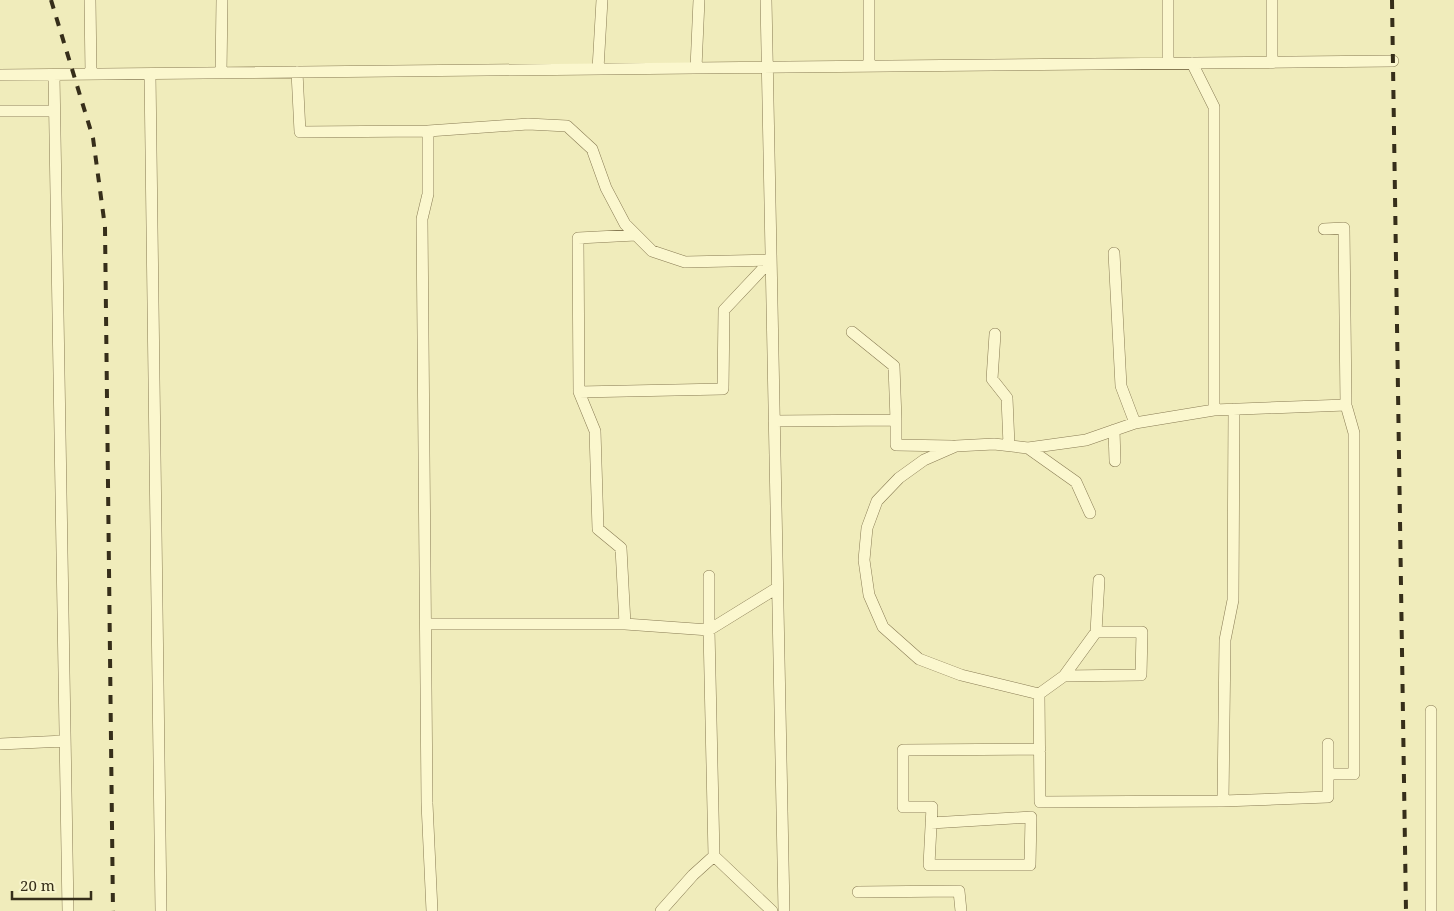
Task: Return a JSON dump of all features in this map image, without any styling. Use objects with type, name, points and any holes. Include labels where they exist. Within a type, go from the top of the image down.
[{"type":"lane","points":[[90,0],[92,74]]},
{"type":"lane","points":[[221,73],[222,0]]},
{"type":"lane","points":[[598,69],[602,0]]},
{"type":"lane","points":[[696,68],[699,0]]},
{"type":"lane","points":[[766,0],[784,911]]},
{"type":"lane","points":[[868,0],[869,66]]},
{"type":"lane","points":[[1168,0],[1168,63]]},
{"type":"lane","points":[[1272,0],[1272,63]]},
{"type":"lane","points":[[0,75],[1393,61]]},
{"type":"lane","points":[[1192,63],[1214,107],[1214,410]]},
{"type":"lane","points":[[297,72],[300,132],[428,131],[528,124],[567,126],[592,149],[606,188],[625,224],[652,250],[685,262],[771,260]]},
{"type":"lane","points":[[150,74],[161,911]]},
{"type":"lane","points":[[54,75],[68,911]]},
{"type":"lane","points":[[0,111],[54,110]]},
{"type":"lane","points":[[428,131],[428,194],[422,219],[427,803],[432,911]]},
{"type":"lane","points":[[1324,229],[1344,228],[1346,405],[1354,433],[1354,774],[1328,774]]},
{"type":"lane","points":[[625,624],[621,548],[598,529],[595,431],[580,392],[578,238],[636,235]]},
{"type":"lane","points":[[1114,254],[1121,386],[1135,424]]},
{"type":"lane","points":[[580,392],[723,389],[724,310],[771,260]]},
{"type":"lane","points":[[852,332],[894,366],[896,445],[956,446],[994,444],[1028,448],[1086,440],[1135,424],[1214,410],[1346,405]]},
{"type":"lane","points":[[995,334],[992,379],[1007,398],[1009,445]]},
{"type":"lane","points":[[1223,801],[1224,640],[1233,600],[1234,409]]},
{"type":"lane","points":[[774,421],[896,420]]},
{"type":"lane","points":[[1114,430],[1115,461]]},
{"type":"lane","points":[[956,446],[924,460],[899,478],[877,501],[866,528],[864,560],[869,595],[883,627],[919,659],[961,675],[1039,694],[1064,676],[1096,632],[1099,580]]},
{"type":"lane","points":[[1028,448],[1076,482],[1090,513]]},
{"type":"lane","points":[[709,576],[714,856],[772,911]]},
{"type":"lane","points":[[426,624],[625,624],[709,630],[777,588]]},
{"type":"lane","points":[[1064,676],[1141,675],[1142,632],[1096,632]]},
{"type":"lane","points":[[1039,694],[1040,749],[1040,802],[1031,817],[1030,865],[929,865],[932,807],[903,807],[903,750],[1040,749]]},
{"type":"lane","points":[[1431,711],[1431,911]]},
{"type":"lane","points":[[0,744],[65,741]]},
{"type":"lane","points":[[1040,802],[1223,801],[1328,797],[1328,744]]},
{"type":"lane","points":[[931,823],[1031,817]]},
{"type":"lane","points":[[661,911],[714,856]]},
{"type":"lane","points":[[858,892],[959,891],[961,911]]},
{"type":"railway","points":[[51,0],[93,138],[105,227],[113,911]]},
{"type":"railway","points":[[1392,0],[1406,911]]}]
